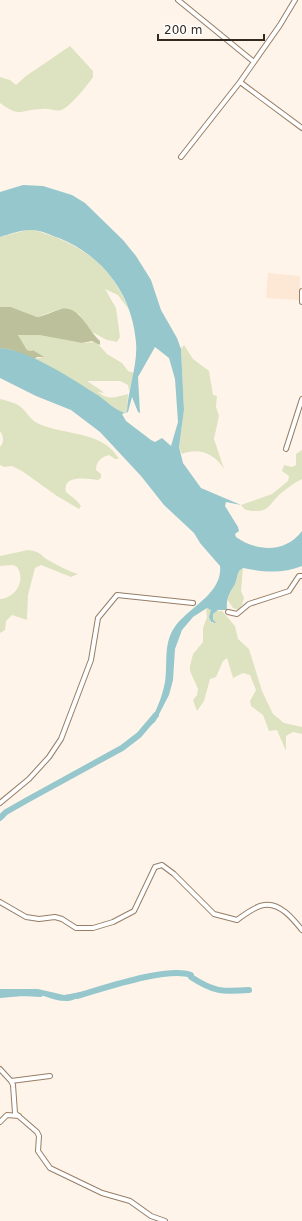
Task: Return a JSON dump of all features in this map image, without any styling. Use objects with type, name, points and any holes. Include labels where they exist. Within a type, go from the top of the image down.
[{"type":"street","points":[[178,0],[254,62]]},
{"type":"street","points":[[181,157],[240,82],[280,25],[295,0]]},
{"type":"street","points":[[240,82],[302,128]]},
{"type":"street","points":[[302,291],[302,302]]},
{"type":"street","points":[[286,449],[302,399]]},
{"type":"street","points":[[228,612],[237,614],[249,604],[289,591],[299,576],[302,576]]},
{"type":"street","points":[[0,803],[29,779],[49,757],[61,739],[78,699],[78,691],[86,668],[91,660],[98,618],[117,595],[193,603]]},
{"type":"street","points":[[0,902],[26,917],[39,919],[55,917],[62,919],[76,928],[93,928],[113,922],[134,911],[155,867],[162,865],[174,874],[214,914],[236,920],[261,906],[272,905],[282,910],[302,930]]},
{"type":"street","points":[[0,1069],[11,1081],[15,1113],[37,1132],[39,1136],[38,1151],[50,1168],[102,1193],[130,1201],[151,1216],[165,1221]]},
{"type":"street","points":[[11,1081],[50,1076]]},
{"type":"street","points":[[0,1122],[7,1115],[19,1116]]},
{"type":"shaded area","points":[[268,273],[300,276],[299,300],[266,298]]},
{"type":"green space","points":[[70,46],[93,71],[93,77],[69,105],[59,110],[35,109],[17,112],[0,103],[0,77],[10,80],[16,85],[26,76]]},
{"type":"green space","points":[[31,229],[64,241],[78,248],[102,267],[112,279],[129,310],[118,295],[105,289],[116,308],[120,337],[117,342],[107,340],[92,332],[79,314],[60,309],[37,317],[11,307],[0,307],[0,237]]},
{"type":"green space","points":[[0,307],[11,307],[37,317],[61,309],[68,309],[79,315],[100,341],[100,345],[92,341],[82,343],[39,335],[18,335],[27,350],[33,350],[44,357],[37,357],[35,359],[11,350],[0,348]]},
{"type":"green space","points":[[18,335],[39,335],[82,343],[96,342],[107,354],[122,363],[128,371],[134,373],[129,391],[128,385],[120,381],[87,381],[102,391],[104,393],[98,392],[105,397],[112,398],[128,394],[127,411],[125,413],[121,412],[83,386],[38,362],[35,359],[43,357],[33,350],[27,350]]},
{"type":"green space","points":[[184,345],[193,359],[209,371],[213,395],[217,396],[216,407],[219,416],[214,439],[224,469],[216,459],[206,453],[194,451],[182,454],[179,447],[184,410],[181,349]]},
{"type":"green space","points":[[0,399],[20,406],[37,423],[93,438],[103,443],[112,450],[119,459],[115,459],[109,455],[100,460],[96,470],[101,474],[101,478],[98,480],[77,479],[68,482],[66,492],[81,506],[79,509],[57,496],[22,471],[12,466],[4,467],[0,465],[0,447],[3,439],[0,431]]},
{"type":"green space","points":[[302,450],[302,479],[279,495],[266,509],[249,511],[241,505],[272,494],[288,481],[289,476],[282,471],[284,465],[292,467],[296,465],[296,454]]},
{"type":"green space","points":[[28,550],[39,553],[57,565],[78,574],[71,577],[41,565],[35,568],[28,595],[27,620],[12,615],[6,621],[5,630],[0,633],[0,599],[11,595],[18,588],[20,583],[20,572],[17,567],[13,565],[0,566],[0,556]]},
{"type":"green space","points":[[243,568],[241,591],[244,598],[242,605],[238,610],[233,608],[227,599],[236,582],[239,571]]},
{"type":"green space","points":[[208,608],[212,610],[210,622],[213,623],[212,617],[215,611],[222,611],[235,626],[238,639],[249,649],[262,691],[273,714],[284,723],[302,727],[302,734],[293,732],[286,736],[286,751],[277,730],[269,731],[263,715],[251,706],[250,701],[256,690],[250,675],[243,673],[233,678],[227,658],[223,661],[216,677],[210,679],[204,701],[197,711],[193,700],[197,695],[198,689],[190,671],[190,666],[193,654],[203,642],[203,628],[207,617],[206,609]]},
{"type":"water","points":[[23,185],[43,186],[72,195],[85,203],[123,240],[136,256],[151,280],[161,310],[177,338],[181,349],[184,410],[179,447],[183,463],[201,488],[241,505],[226,502],[225,506],[238,527],[239,531],[235,534],[236,537],[244,542],[262,547],[280,547],[295,538],[302,531],[302,566],[295,569],[273,572],[243,568],[239,571],[236,582],[228,596],[227,610],[218,610],[213,614],[213,620],[217,623],[211,622],[209,617],[211,610],[207,608],[193,617],[182,630],[175,649],[173,680],[169,695],[155,722],[147,728],[158,706],[164,688],[167,648],[171,634],[180,621],[210,593],[216,585],[220,566],[200,543],[194,533],[164,505],[141,476],[100,432],[71,410],[36,396],[0,378],[0,348],[12,350],[51,367],[125,413],[127,411],[136,359],[136,342],[133,324],[121,293],[102,266],[89,255],[59,238],[37,230],[15,232],[0,237],[0,192]],"holes":[[[155,347],[169,358],[175,379],[178,422],[171,446],[162,438],[155,442],[151,440],[126,421],[122,414],[128,412],[132,397],[138,412],[140,413],[138,377]]]},
{"type":"water","points":[[0,989],[38,989],[64,995],[86,991],[79,997],[64,1001],[24,992],[15,993],[0,998]]},
{"type":"waterway","points":[[0,818],[6,812],[122,748],[139,735],[156,715]]},
{"type":"waterway","points":[[77,996],[151,976],[181,973],[191,975],[191,977],[206,986],[218,990],[249,990]]},
{"type":"waterway","points":[[0,995],[23,993],[40,994]]}]
